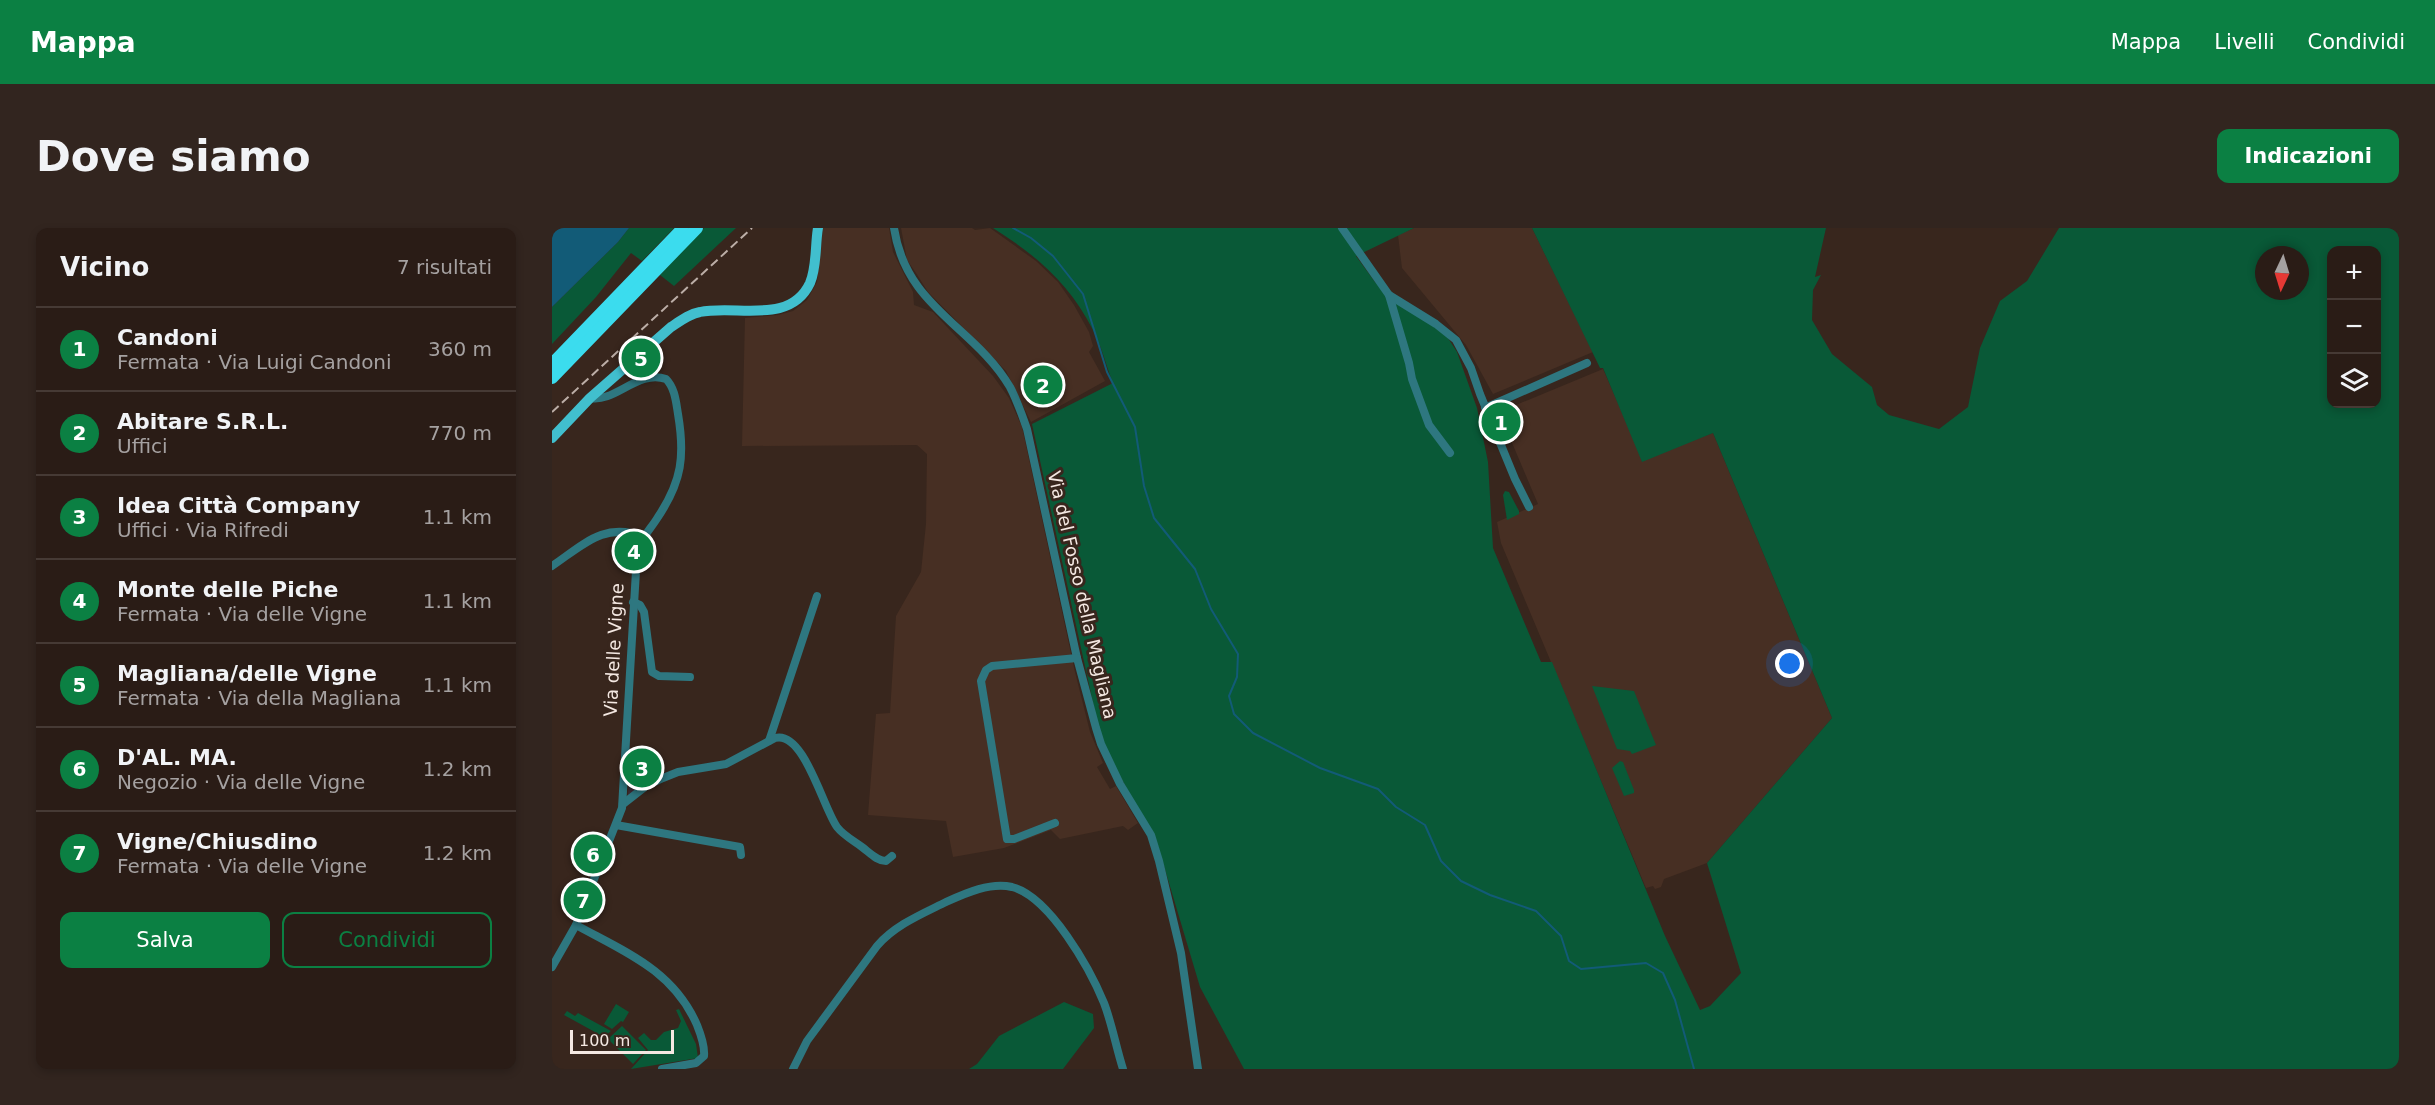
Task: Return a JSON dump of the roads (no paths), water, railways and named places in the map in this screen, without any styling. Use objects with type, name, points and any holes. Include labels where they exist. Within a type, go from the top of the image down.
[{"type":"highway","points":[[552,364],[683,228]]},
{"type":"highway","points":[[552,378],[697,228]]},
{"type":"main road","points":[[552,438],[590,398],[671,327],[685,318],[709,311],[773,310],[797,299],[811,279],[818,228]]},
{"type":"street","name":"Via del Fosso della Magliana","points":[[894,228],[902,259],[918,288],[929,302],[998,370],[1009,386],[1028,429],[1077,658],[1101,744],[1120,784],[1151,835],[1159,861],[1181,953],[1198,1069]]},
{"type":"street","points":[[1342,228],[1389,295],[1412,379],[1429,425],[1450,453]]},
{"type":"street","points":[[1389,295],[1436,324],[1456,340],[1471,368],[1485,408],[1529,507]]},
{"type":"street","points":[[1485,408],[1587,363]]},
{"type":"street","name":"Via delle Vigne","points":[[552,967],[576,925],[623,804],[637,554],[643,537],[658,518],[669,497],[682,458],[682,438],[673,388],[666,379],[653,376],[600,399],[590,398]]},
{"type":"street","points":[[552,566],[607,532],[625,531],[643,537]]},
{"type":"street","points":[[770,741],[817,596]]},
{"type":"street","points":[[633,602],[640,605],[644,612],[652,672],[659,676],[690,676]]},
{"type":"street","points":[[1055,823],[1014,839],[1007,839],[981,681],[986,670],[992,666],[1077,658]]},
{"type":"street","points":[[623,804],[658,779],[678,772],[731,762],[770,741],[784,737],[795,745],[838,829],[881,861],[886,861],[892,856]]},
{"type":"street","points":[[616,825],[740,847],[741,855]]},
{"type":"street","points":[[793,1069],[810,1035],[889,933],[954,898],[976,890],[1000,886],[1014,888],[1027,894],[1061,929],[1082,961],[1101,997],[1123,1069]]},
{"type":"street","points":[[576,925],[651,968],[669,981],[685,1001],[700,1035],[704,1056],[696,1063],[662,1069]]},
{"type":"water","points":[[552,228],[629,228],[618,242],[552,307]]},
{"type":"waterway","points":[[1013,228],[1031,238],[1053,256],[1083,294],[1107,372],[1135,427],[1144,486],[1154,518],[1195,569],[1211,609],[1238,654],[1237,677],[1229,696],[1234,714],[1253,733],[1320,768],[1378,789],[1396,807],[1425,825],[1441,861],[1461,881],[1490,895],[1536,911],[1561,936],[1569,961],[1581,969],[1646,963],[1663,973],[1675,1000],[1694,1069]]},
{"type":"railway","points":[[552,412],[752,228]]},
{"type":"place","name":"Magliana/delle Vigne","points":[[641,358]]},
{"type":"place","name":"Abitare S.R.L.","points":[[1043,385]]},
{"type":"place","name":"Candoni","points":[[1501,422]]},
{"type":"place","name":"Monte delle Piche","points":[[634,551]]},
{"type":"place","name":"Idea Città Company","points":[[642,768]]},
{"type":"place","name":"D'AL. MA.","points":[[593,854]]},
{"type":"place","name":"Vigne/Chiusdino","points":[[583,900]]}]
